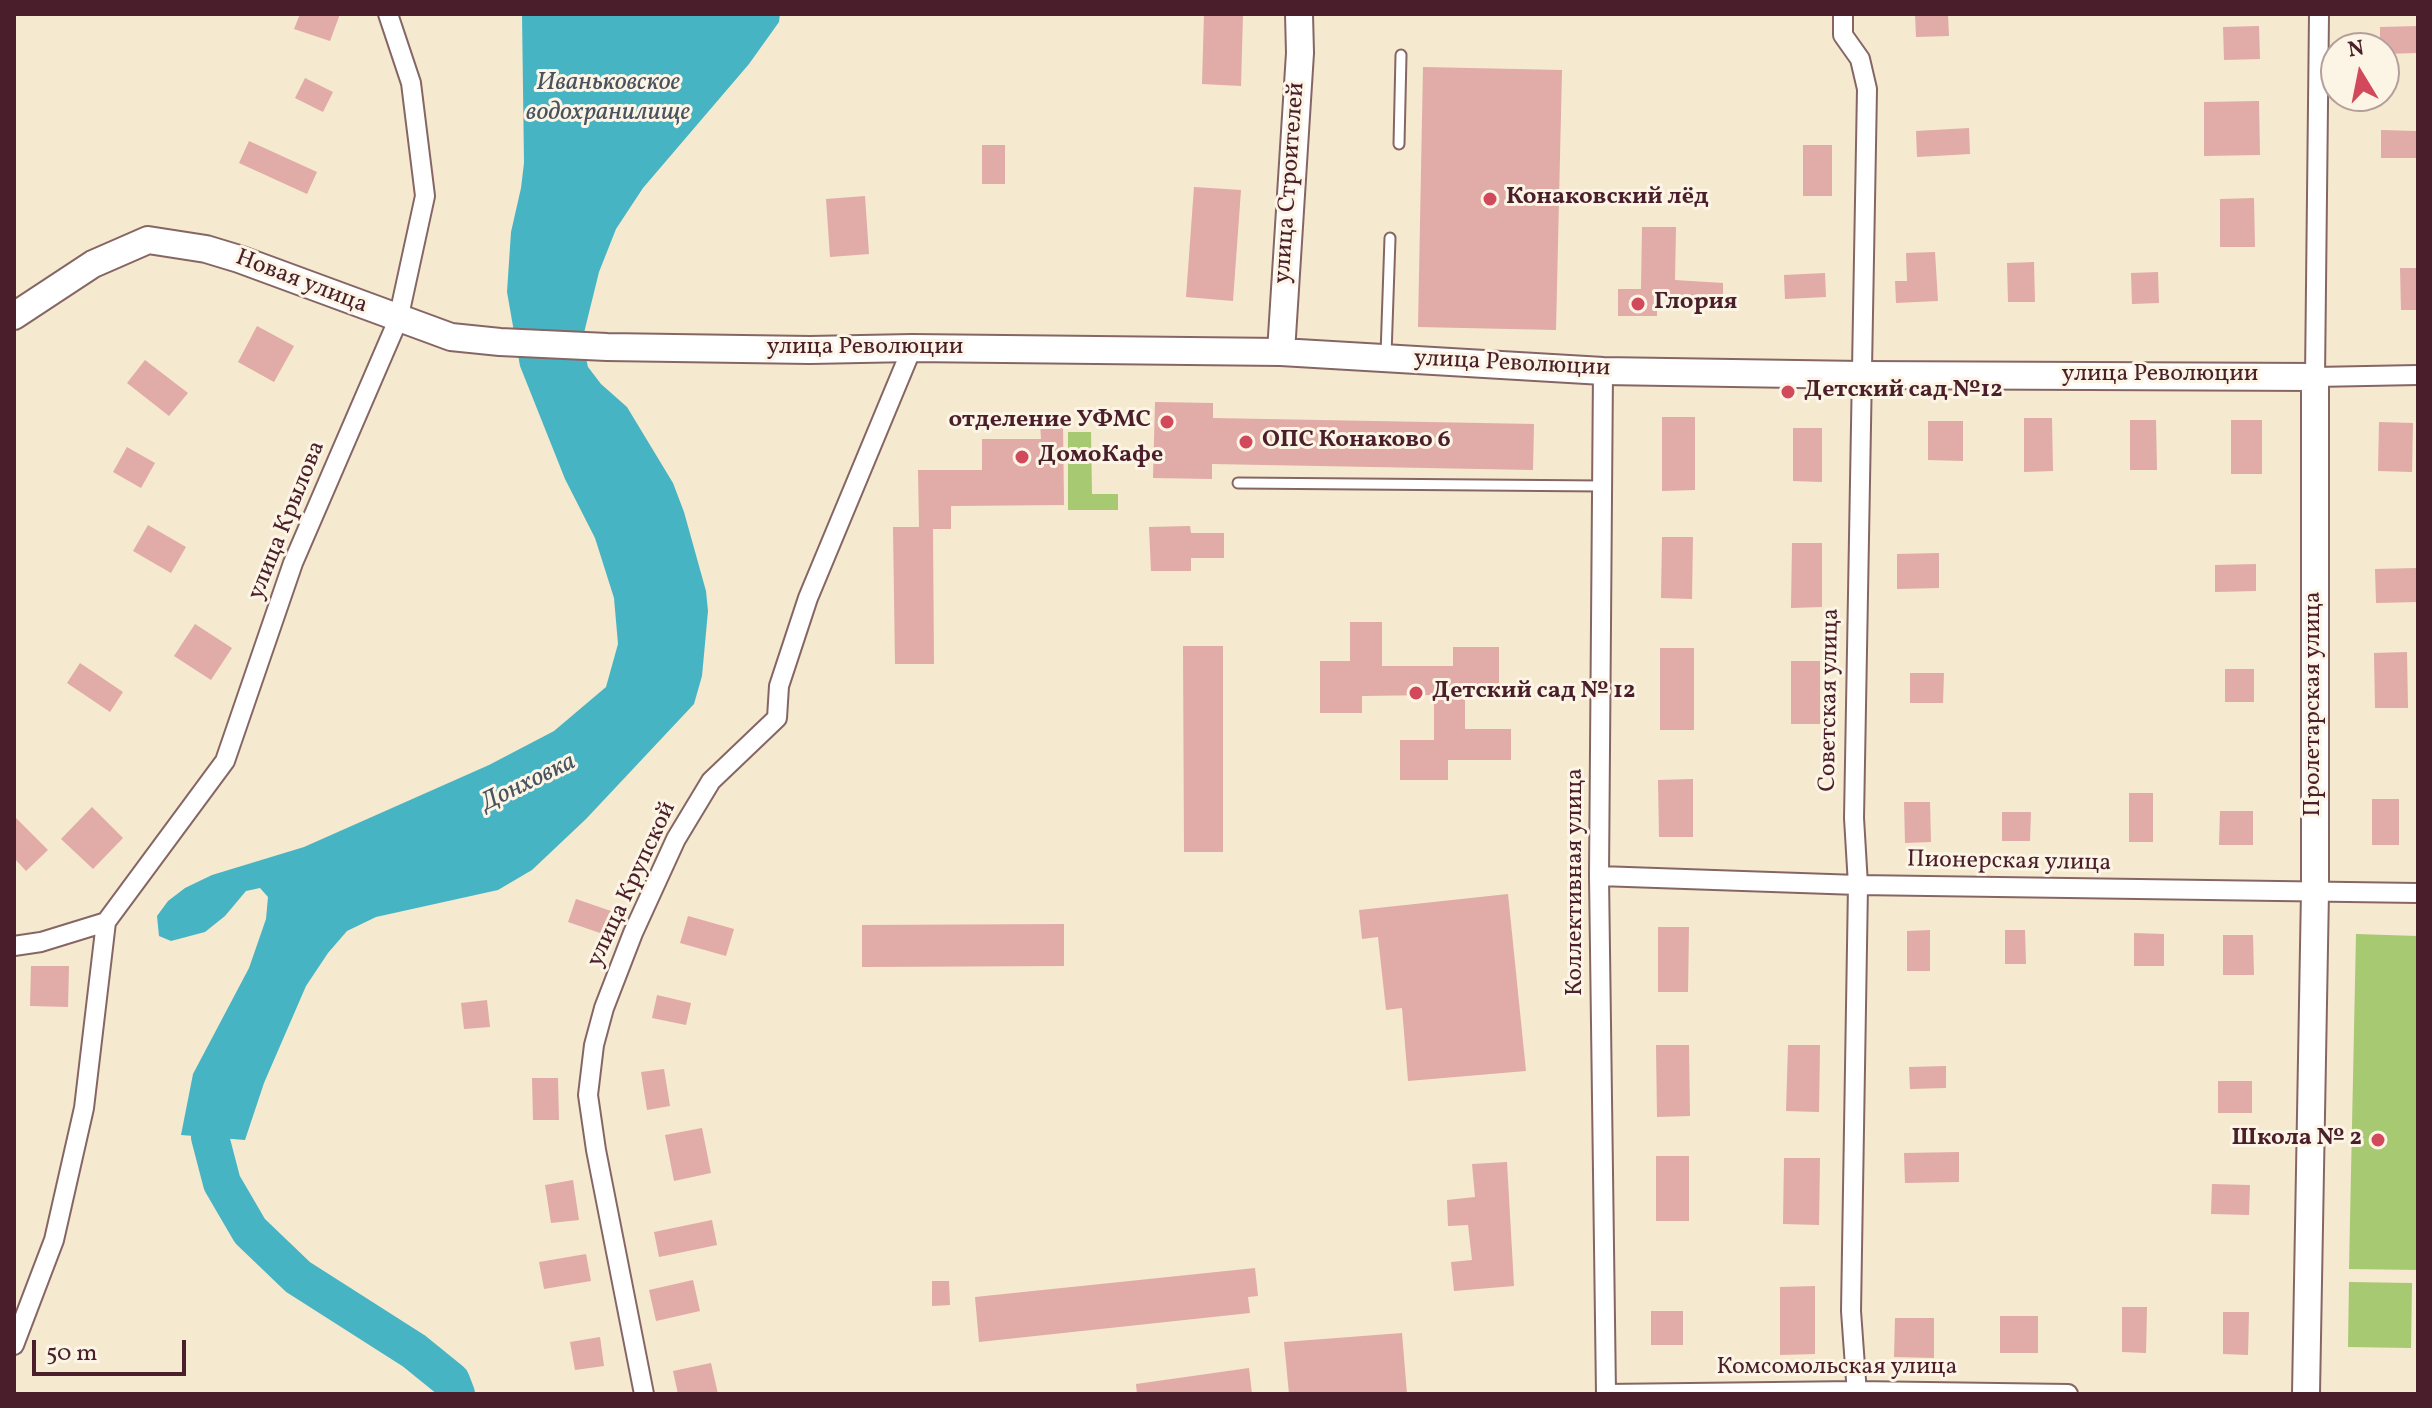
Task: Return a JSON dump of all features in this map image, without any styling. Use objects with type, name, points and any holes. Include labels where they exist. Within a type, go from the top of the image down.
[{"type":"street","name":"улица Крылова","points":[[106,922],[225,761],[293,563],[398,320],[425,196],[411,83],[388,14]]},
{"type":"street","name":"улица Строителей","points":[[1281,352],[1300,53],[1299,14]]},
{"type":"street","name":"Советская улица","points":[[1843,14],[1843,35],[1860,59],[1867,89],[1854,818],[1858,885],[1851,1311],[1857,1392]]},
{"type":"street","name":"Пролетарская улица","points":[[2306,1394],[2315,891],[2319,14]]},
{"type":"street","name":"Новая улица","points":[[14,316],[93,264],[148,240],[206,249],[239,259],[451,337],[607,347]]},
{"type":"street","name":"улица Революции","points":[[607,347],[1281,352],[1603,371],[1861,375],[2418,375]]},
{"type":"street","name":"улица Крупской","points":[[644,1394],[588,1095],[594,1045],[633,933],[676,839],[711,781],[777,718],[779,686],[808,598],[912,348]]},
{"type":"street","name":"Коллективная улица","points":[[1603,371],[1599,876],[1606,1394]]},
{"type":"street","name":"Пионерская улица","points":[[1599,876],[1858,885],[2418,893]]},
{"type":"street","points":[[14,946],[41,942],[106,922],[84,1108],[54,1240],[14,1345]]},
{"type":"street","name":"Комсомольская улица","points":[[1606,1394],[2068,1394]]},
{"type":"lane","points":[[1399,144],[1401,55]]},
{"type":"lane","points":[[1386,358],[1390,238]]},
{"type":"lane","points":[[1238,483],[1602,486]]},
{"type":"green space","points":[[1068,432],[1091,432],[1092,494],[1118,494],[1118,510],[1068,510]]},
{"type":"green space","name":"Школа № 2","points":[[2356,934],[2418,936],[2418,1270],[2349,1269]]},
{"type":"green space","points":[[2349,1282],[2412,1283],[2411,1348],[2348,1347]]},
{"type":"water","name":"Иваньковское водохранилище","points":[[522,14],[780,14],[779,22],[749,64],[643,188],[616,229],[599,272],[582,341],[588,367],[601,384],[627,407],[673,483],[684,512],[706,591],[708,611],[702,676],[694,704],[586,819],[532,870],[498,890],[376,917],[347,931],[306,986],[264,1083],[245,1140],[181,1135],[193,1074],[249,968],[266,919],[268,897],[260,888],[246,891],[225,916],[205,932],[171,941],[159,936],[157,916],[168,901],[185,888],[212,875],[304,847],[489,765],[554,731],[606,687],[618,644],[614,598],[595,538],[565,479],[520,366],[507,292],[511,232],[524,163]]},
{"type":"building","points":[[300,14],[340,14],[330,41],[294,29]]},
{"type":"building","points":[[1204,14],[1243,14],[1241,86],[1202,84]]},
{"type":"building","points":[[1915,14],[1948,14],[1949,36],[1916,37]]},
{"type":"building","points":[[2259,26],[2260,59],[2224,60],[2223,27]]},
{"type":"building","points":[[2418,26],[2418,53],[2400,54],[2400,32],[2380,32],[2380,27]]},
{"type":"building","name":"Конаковский лёд","points":[[1423,67],[1562,70],[1556,330],[1418,327]]},
{"type":"building","points":[[305,78],[333,92],[323,112],[295,98]]},
{"type":"building","points":[[2259,101],[2260,155],[2204,156],[2204,102]]},
{"type":"building","points":[[1969,128],[1970,154],[1917,157],[1916,131]]},
{"type":"building","points":[[2381,130],[2417,131],[2417,158],[2381,158]]},
{"type":"building","points":[[249,141],[317,172],[307,194],[239,163]]},
{"type":"building","points":[[982,145],[1005,145],[1005,184],[982,184]]},
{"type":"building","points":[[1803,145],[1832,145],[1832,196],[1803,196]]},
{"type":"building","points":[[1194,187],[1241,190],[1233,301],[1186,297]]},
{"type":"building","points":[[865,196],[869,254],[830,257],[826,199]]},
{"type":"building","points":[[2254,198],[2255,247],[2220,247],[2220,199]]},
{"type":"building","points":[[1642,227],[1676,227],[1675,280],[1723,283],[1723,297],[1657,295],[1657,316],[1618,316],[1618,289],[1641,289]]},
{"type":"building","points":[[1935,252],[1938,301],[1896,303],[1895,281],[1907,281],[1906,253]]},
{"type":"building","points":[[2034,262],[2035,302],[2008,302],[2007,263]]},
{"type":"building","points":[[2400,268],[2418,268],[2418,310],[2401,310]]},
{"type":"building","points":[[2158,272],[2159,303],[2132,304],[2131,273]]},
{"type":"building","points":[[1825,273],[1826,297],[1785,299],[1784,275]]},
{"type":"building","points":[[257,326],[294,346],[274,382],[238,362]]},
{"type":"building","points":[[145,360],[188,393],[169,416],[127,383]]},
{"type":"building","points":[[1155,402],[1213,403],[1213,418],[1534,424],[1533,470],[1212,464],[1212,479],[1153,478]]},
{"type":"building","points":[[1662,417],[1695,417],[1695,490],[1662,491]]},
{"type":"building","points":[[2024,418],[2052,418],[2053,471],[2024,472]]},
{"type":"building","points":[[2130,420],[2156,420],[2157,470],[2130,470]]},
{"type":"building","points":[[2231,420],[2262,420],[2262,474],[2231,474]]},
{"type":"building","points":[[1928,421],[1963,421],[1963,461],[1928,460]]},
{"type":"building","points":[[2379,422],[2413,423],[2412,472],[2378,471]]},
{"type":"building","points":[[1040,423],[1063,423],[1064,505],[951,506],[951,529],[933,529],[934,664],[895,664],[893,527],[919,527],[918,470],[982,470],[982,439],[1041,439]]},
{"type":"building","points":[[1793,428],[1822,428],[1822,482],[1793,481]]},
{"type":"building","points":[[127,447],[155,463],[141,488],[113,472]]},
{"type":"building","points":[[148,525],[186,547],[171,573],[133,551]]},
{"type":"building","points":[[1190,526],[1191,533],[1224,533],[1224,558],[1191,558],[1191,571],[1151,571],[1149,527]]},
{"type":"building","points":[[1662,537],[1693,537],[1692,599],[1661,598]]},
{"type":"building","points":[[1792,543],[1822,543],[1822,607],[1791,608]]},
{"type":"building","points":[[1939,553],[1939,588],[1897,589],[1897,554]]},
{"type":"building","points":[[2256,564],[2256,591],[2215,592],[2215,565]]},
{"type":"building","points":[[2417,568],[2418,602],[2376,603],[2375,569]]},
{"type":"building","points":[[1350,622],[1382,622],[1382,666],[1453,666],[1453,647],[1499,647],[1499,685],[1465,685],[1465,729],[1511,729],[1511,760],[1448,760],[1448,780],[1400,780],[1400,740],[1434,740],[1434,695],[1362,696],[1362,713],[1320,713],[1320,661],[1350,661]]},
{"type":"building","points":[[195,624],[232,648],[211,680],[174,656]]},
{"type":"building","points":[[1183,646],[1223,646],[1223,852],[1184,852]]},
{"type":"building","points":[[1660,648],[1694,648],[1694,730],[1660,730]]},
{"type":"building","points":[[2407,652],[2408,708],[2375,708],[2374,653]]},
{"type":"building","points":[[1791,661],[1820,661],[1820,724],[1791,724]]},
{"type":"building","points":[[80,663],[123,692],[110,712],[67,683]]},
{"type":"building","points":[[2225,669],[2254,669],[2254,702],[2225,702]]},
{"type":"building","points":[[1910,673],[1944,673],[1943,703],[1910,703]]},
{"type":"building","points":[[1693,779],[1693,837],[1659,837],[1658,780]]},
{"type":"building","points":[[2129,793],[2153,793],[2153,842],[2129,842]]},
{"type":"building","points":[[2372,799],[2399,799],[2399,845],[2372,845]]},
{"type":"building","points":[[1904,802],[1930,802],[1931,842],[1905,843]]},
{"type":"building","points":[[92,807],[123,838],[93,869],[61,839]]},
{"type":"building","points":[[2220,811],[2253,811],[2253,845],[2219,845]]},
{"type":"building","points":[[2002,812],[2031,812],[2030,841],[2002,841]]},
{"type":"building","points":[[14,816],[48,850],[26,871],[14,858]]},
{"type":"building","points":[[1508,894],[1526,1071],[1408,1081],[1402,1008],[1386,1010],[1378,937],[1362,939],[1359,910]]},
{"type":"building","points":[[576,899],[611,911],[603,934],[568,922]]},
{"type":"building","points":[[688,916],[734,929],[726,956],[680,943]]},
{"type":"building","points":[[1064,924],[1064,966],[862,967],[862,925]]},
{"type":"building","points":[[1658,927],[1689,927],[1688,992],[1658,992]]},
{"type":"building","points":[[1930,930],[1930,971],[1907,971],[1907,931]]},
{"type":"building","points":[[2005,930],[2025,930],[2026,964],[2005,964]]},
{"type":"building","points":[[2134,933],[2164,934],[2164,966],[2134,966]]},
{"type":"building","points":[[2223,935],[2253,935],[2254,975],[2223,975]]},
{"type":"building","points":[[31,966],[69,966],[68,1007],[30,1006]]},
{"type":"building","points":[[657,995],[691,1003],[686,1025],[652,1018]]},
{"type":"building","points":[[487,1000],[490,1027],[464,1029],[461,1003]]},
{"type":"building","points":[[1656,1045],[1689,1045],[1690,1116],[1657,1117]]},
{"type":"building","points":[[1788,1045],[1820,1045],[1819,1112],[1786,1111]]},
{"type":"building","points":[[1946,1066],[1946,1088],[1910,1089],[1909,1067]]},
{"type":"building","points":[[664,1069],[670,1106],[647,1110],[641,1072]]},
{"type":"building","points":[[532,1078],[558,1078],[559,1120],[533,1120]]},
{"type":"building","points":[[2218,1081],[2252,1081],[2252,1113],[2218,1113]]},
{"type":"building","points":[[702,1128],[711,1173],[674,1181],[665,1135]]},
{"type":"building","points":[[1959,1152],[1959,1182],[1905,1183],[1904,1153]]},
{"type":"building","points":[[1656,1156],[1689,1156],[1689,1221],[1656,1221]]},
{"type":"building","points":[[1784,1158],[1820,1158],[1819,1225],[1783,1224]]},
{"type":"building","points":[[1507,1162],[1514,1286],[1454,1291],[1451,1262],[1472,1260],[1468,1225],[1448,1226],[1447,1200],[1475,1197],[1472,1164]]},
{"type":"building","points":[[573,1180],[579,1220],[551,1223],[545,1185]]},
{"type":"building","points":[[2212,1184],[2250,1185],[2249,1215],[2211,1214]]},
{"type":"building","points":[[712,1220],[717,1245],[659,1257],[654,1232]]},
{"type":"building","points":[[586,1254],[591,1281],[544,1289],[539,1262]]},
{"type":"building","points":[[1255,1268],[1258,1296],[1248,1297],[1250,1313],[979,1342],[975,1297]]},
{"type":"building","points":[[693,1280],[700,1311],[656,1321],[649,1290]]},
{"type":"building","points":[[932,1281],[949,1281],[950,1305],[932,1306]]},
{"type":"building","points":[[1815,1286],[1815,1354],[1780,1355],[1780,1287]]},
{"type":"building","points":[[2122,1307],[2147,1307],[2146,1353],[2122,1352]]},
{"type":"building","points":[[1651,1311],[1683,1311],[1683,1345],[1651,1345]]},
{"type":"building","points":[[2223,1312],[2249,1312],[2248,1355],[2223,1354]]},
{"type":"building","points":[[2000,1316],[2038,1316],[2038,1353],[2000,1353]]},
{"type":"building","points":[[1895,1318],[1934,1318],[1934,1358],[1894,1357]]},
{"type":"building","points":[[1402,1333],[1407,1394],[1289,1394],[1284,1342]]},
{"type":"building","points":[[600,1337],[604,1366],[575,1370],[570,1342]]},
{"type":"building","points":[[711,1363],[718,1394],[678,1394],[673,1371]]},
{"type":"building","points":[[1249,1368],[1252,1394],[1137,1394],[1136,1384]]},
{"type":"waterway","name":"Донховка","points":[[225,1087],[210,1137],[222,1183],[250,1231],[298,1277],[414,1351],[451,1381],[456,1394]]},
{"type":"place","name":"Конаковский лёд","points":[[1490,199]]},
{"type":"place","name":"Глория","points":[[1638,304]]},
{"type":"place","name":"Детский сад №12","points":[[1788,392]]},
{"type":"place","name":"отделение УФМС","points":[[1167,422]]},
{"type":"place","name":"ОПС Конаково 6","points":[[1246,442]]},
{"type":"place","name":"ДомоКафе","points":[[1022,457]]},
{"type":"place","name":"Детский сад № 12","points":[[1416,693]]},
{"type":"place","name":"Школа № 2","points":[[2378,1140]]}]
